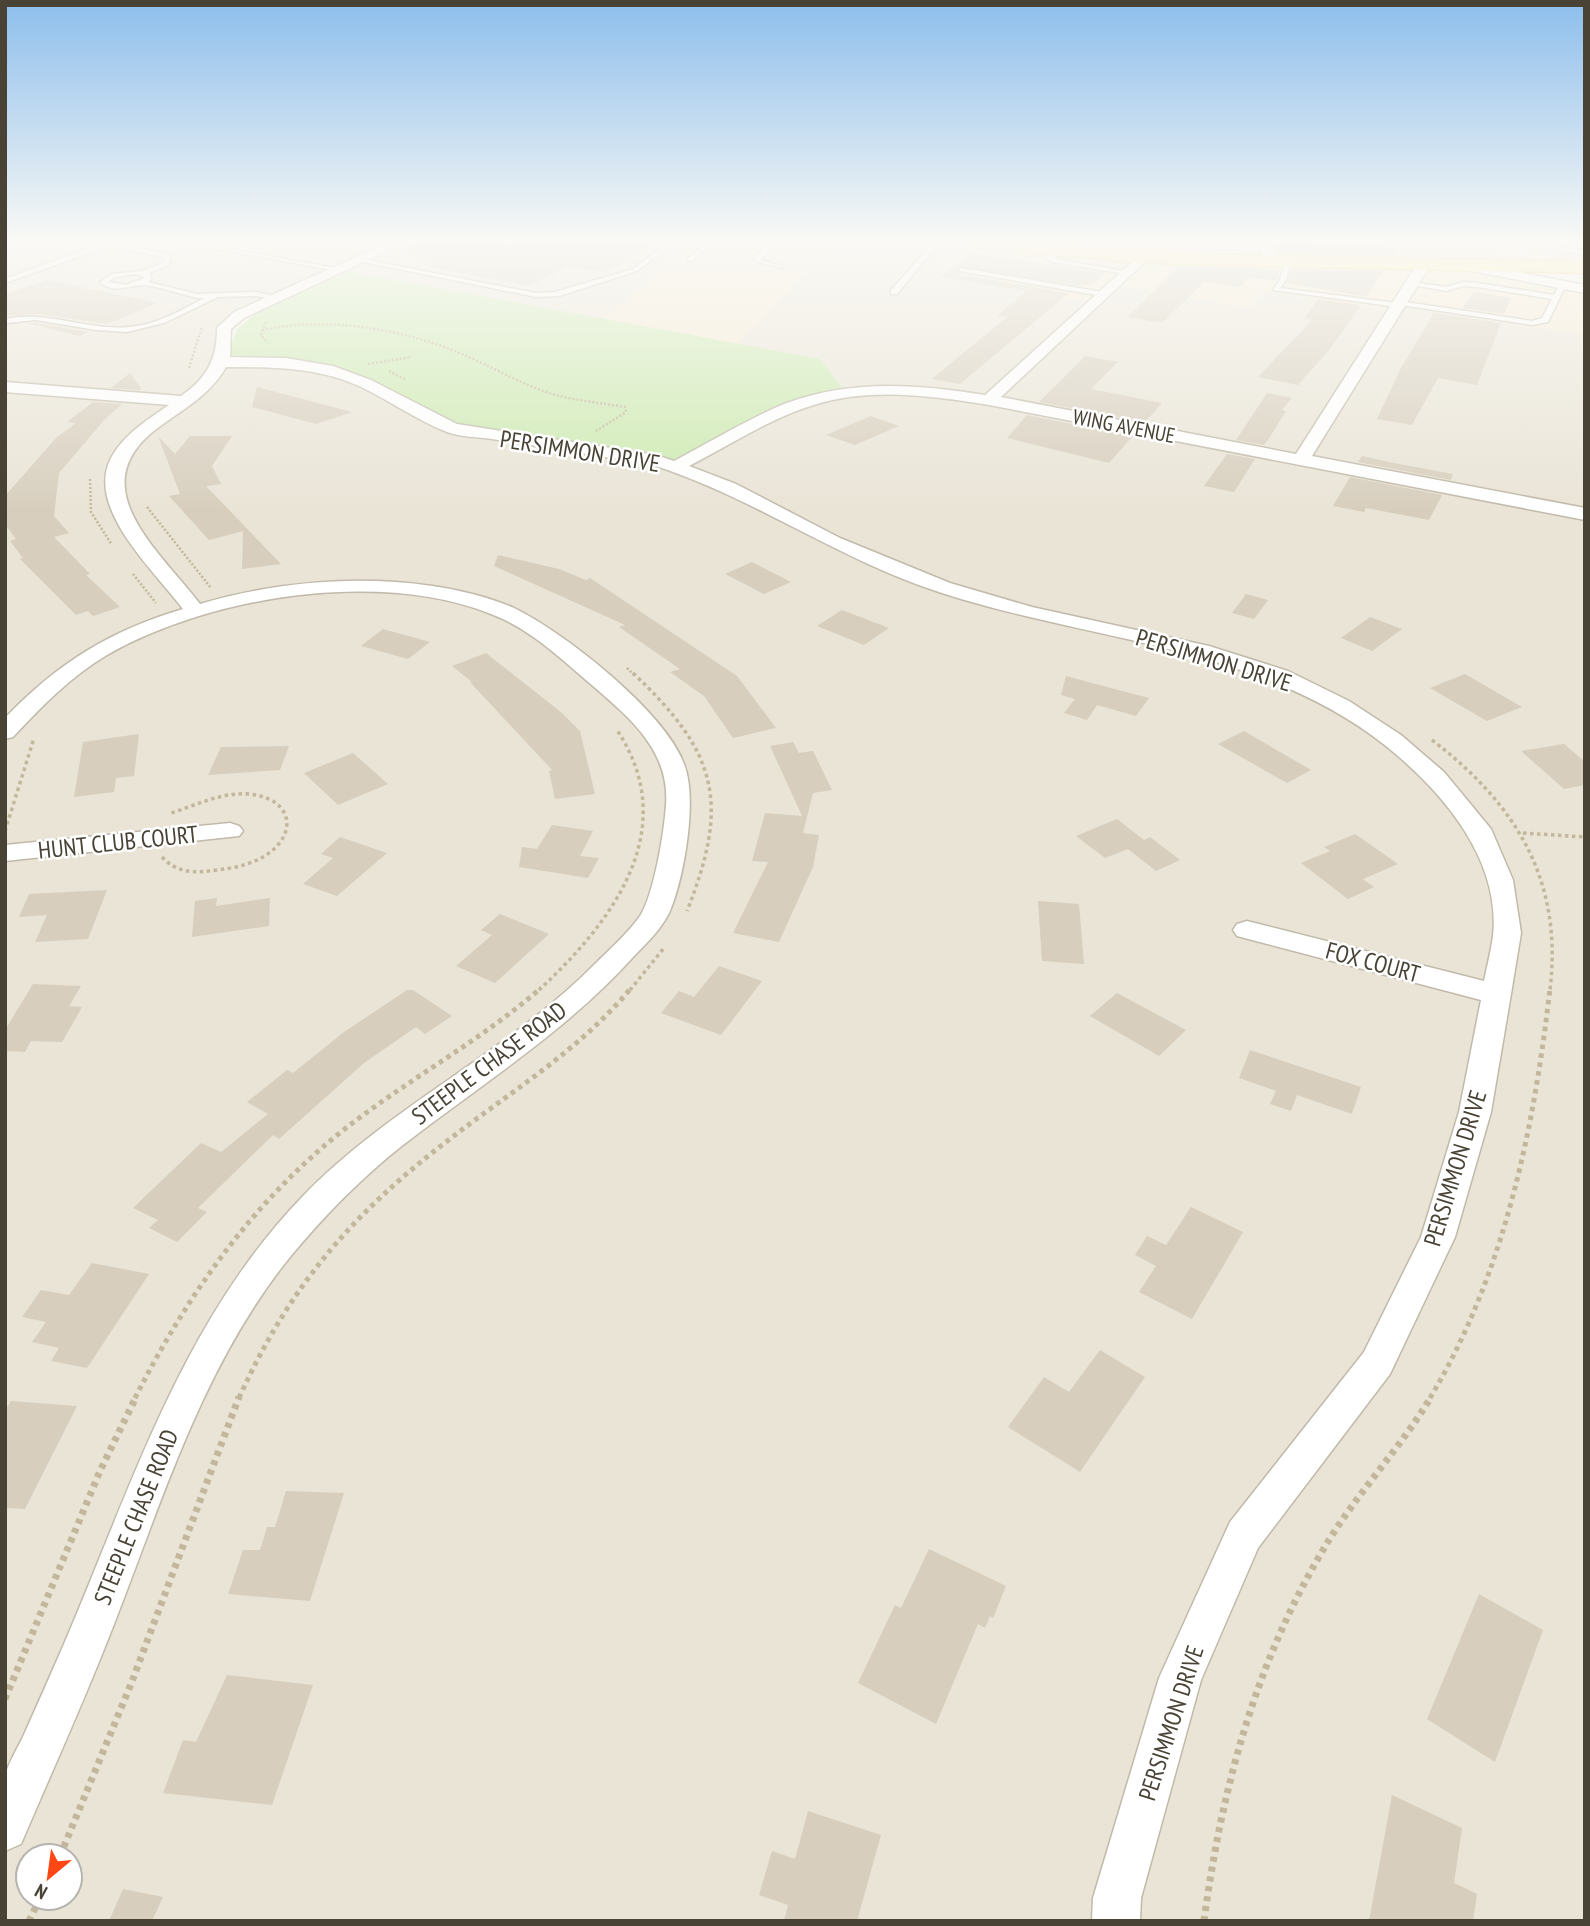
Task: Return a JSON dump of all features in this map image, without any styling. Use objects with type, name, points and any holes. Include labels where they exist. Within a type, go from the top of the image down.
[{"type":"street","points":[[203,598],[126,522],[115,486],[117,470],[137,435],[207,383],[222,362],[224,333]]},
{"type":"street","points":[[989,400],[1060,333]]},
{"type":"street","points":[[1300,460],[1380,333]]},
{"type":"street","name":"PERSIMMON DRIVE","points":[[222,362],[286,363],[333,372],[365,383],[453,428],[656,460],[730,488],[868,558],[943,587],[1027,612],[1201,651],[1280,676],[1341,706],[1393,740],[1435,777],[1478,829],[1500,880],[1507,933],[1475,1112],[1438,1237],[1377,1363],[1244,1535],[1180,1678],[1117,1898],[1116,1921]]},
{"type":"street","points":[[5,387],[183,401]]},
{"type":"street","name":"WING AVENUE","points":[[675,467],[789,408],[831,395],[888,389],[989,400],[1585,514]]},
{"type":"street","name":"STEEPLE CHASE ROAD","points":[[5,732],[37,695],[76,665],[203,598],[363,587],[453,596],[492,607],[531,623],[636,709],[659,734],[672,765],[679,800],[655,914],[604,973],[538,1029],[380,1144],[314,1206],[259,1272],[212,1341],[157,1458],[93,1623],[5,1828]]},
{"type":"street","name":"HUNT CLUB COURT","points":[[5,853],[230,831]]},
{"type":"street","name":"FOX COURT","points":[[1247,930],[1497,995]]},
{"type":"path","points":[[262,333],[261,339],[271,344]]},
{"type":"path","points":[[385,333],[412,337],[452,349],[555,395],[625,407],[626,411],[589,433],[605,436]]},
{"type":"path","points":[[412,357],[361,365],[398,374],[412,386]]},
{"type":"path","points":[[145,504],[167,535],[203,598],[149,612]]},
{"type":"path","points":[[621,663],[671,708],[689,732],[707,772],[714,815],[710,847],[702,880],[685,917]]},
{"type":"path","points":[[5,1699],[130,1407],[167,1336],[220,1255],[244,1226],[316,1153],[367,1112],[547,982],[597,931],[617,902],[638,856],[643,789],[634,755],[610,720]]},
{"type":"path","points":[[5,831],[26,757],[38,731]]},
{"type":"path","points":[[1204,1921],[1213,1850],[1226,1786],[1274,1645],[1310,1572],[1340,1522],[1438,1386],[1471,1323],[1496,1263],[1511,1211],[1535,1092],[1553,974],[1553,923],[1549,901],[1522,833],[1484,786],[1426,736]]},
{"type":"path","points":[[1522,833],[1585,837]]},
{"type":"path","points":[[66,1842],[160,1604],[224,1427],[247,1374],[285,1310],[322,1257],[362,1211],[412,1165],[592,1028],[630,991],[669,940]]},
{"type":"shaded area","points":[[5,333],[215,333],[215,362],[196,399],[216,384],[226,360],[820,359],[737,344],[748,333],[1585,335],[1585,1921],[5,1921]]},
{"type":"shaded area","points":[[677,333],[748,333],[737,344]]},
{"type":"green space","points":[[236,333],[680,333],[820,359],[844,390],[677,462],[455,426],[358,377],[226,360]]},
{"type":"building","points":[[67,333],[87,333],[79,336]]},
{"type":"building","points":[[988,333],[1021,333],[960,384],[932,379]]},
{"type":"building","points":[[1300,333],[1341,333],[1298,385],[1258,377]]},
{"type":"building","points":[[1422,333],[1497,333],[1477,385],[1438,378],[1412,425],[1377,419],[1401,368]]},
{"type":"building","points":[[1085,356],[1118,362],[1091,389],[1162,403],[1145,422],[1039,402]]},
{"type":"building","points":[[130,373],[141,388],[139,390],[111,388]]},
{"type":"building","points":[[257,387],[352,412],[316,424],[252,407]]},
{"type":"building","points":[[1267,393],[1292,398],[1282,410],[1286,411],[1270,437],[1264,445],[1236,440]]},
{"type":"building","points":[[93,402],[122,404],[105,419],[59,473],[54,516],[69,533],[54,537],[90,574],[86,575],[120,607],[93,616],[88,611],[76,615],[20,559],[23,558],[10,541],[16,539],[5,524],[5,496],[56,438],[76,423],[67,422]]},
{"type":"building","points":[[1027,415],[1133,436],[1109,463],[1007,438]]},
{"type":"building","points":[[871,416],[899,426],[855,445],[826,435]]},
{"type":"building","points":[[158,436],[175,454],[190,436],[232,436],[212,466],[221,484],[206,486],[281,564],[242,569],[243,531],[209,540],[169,496],[180,494]]},
{"type":"building","points":[[1227,454],[1255,459],[1234,492],[1204,486]]},
{"type":"building","points":[[1362,456],[1453,474],[1451,480],[1358,462]]},
{"type":"building","points":[[1350,477],[1442,495],[1429,520],[1366,508],[1364,512],[1333,506]]},
{"type":"building","points":[[498,555],[559,569],[586,580],[590,578],[737,676],[776,728],[733,738],[704,696],[670,672],[680,669],[619,627],[625,625],[494,566]]},
{"type":"building","points":[[752,562],[791,582],[764,594],[725,574]]},
{"type":"building","points":[[1246,594],[1268,600],[1254,619],[1232,613]]},
{"type":"building","points":[[842,610],[889,628],[864,645],[817,626]]},
{"type":"building","points":[[1370,617],[1402,629],[1372,651],[1341,638]]},
{"type":"building","points":[[383,629],[430,642],[408,659],[361,646]]},
{"type":"building","points":[[486,653],[562,713],[580,731],[595,794],[555,799],[549,771],[552,770],[472,682],[452,666]]},
{"type":"building","points":[[1465,674],[1522,707],[1487,721],[1430,688]]},
{"type":"building","points":[[1066,676],[1149,698],[1136,716],[1097,705],[1087,720],[1064,713],[1075,699],[1061,695]]},
{"type":"building","points":[[1244,731],[1311,770],[1287,783],[1218,744]]},
{"type":"building","points":[[139,734],[134,776],[116,778],[114,792],[74,797],[83,742]]},
{"type":"building","points":[[793,742],[799,753],[813,751],[832,790],[813,793],[803,833],[819,835],[813,867],[779,942],[733,933],[768,862],[752,861],[765,813],[802,816],[770,746]]},
{"type":"building","points":[[1564,744],[1585,762],[1585,785],[1564,789],[1521,751]]},
{"type":"building","points":[[289,746],[280,770],[208,775],[221,747]]},
{"type":"building","points":[[353,753],[388,784],[338,805],[304,773]]},
{"type":"building","points":[[1117,819],[1144,840],[1150,837],[1180,860],[1156,871],[1128,849],[1105,858],[1076,836]]},
{"type":"building","points":[[552,825],[593,831],[580,856],[599,858],[588,878],[519,867],[522,847],[537,849]]},
{"type":"building","points":[[1355,834],[1398,864],[1363,879],[1374,887],[1348,899],[1301,863],[1330,851],[1324,847]]},
{"type":"building","points":[[340,837],[387,853],[337,896],[303,884],[333,858],[321,854]]},
{"type":"building","points":[[107,890],[88,939],[35,942],[47,915],[19,917],[29,894]]},
{"type":"building","points":[[217,898],[216,906],[270,898],[269,926],[192,937],[195,901]]},
{"type":"building","points":[[1038,901],[1079,904],[1084,964],[1042,961]]},
{"type":"building","points":[[500,914],[549,934],[495,983],[456,966],[492,935],[481,930]]},
{"type":"building","points":[[719,966],[762,981],[721,1035],[661,1013],[679,991],[694,997]]},
{"type":"building","points":[[33,984],[81,986],[69,1006],[82,1007],[62,1042],[31,1041],[25,1052],[5,1051],[5,1030]]},
{"type":"building","points":[[407,990],[413,990],[452,1016],[425,1034],[416,1027],[364,1063],[279,1139],[273,1135],[198,1208],[207,1212],[177,1242],[149,1228],[158,1220],[133,1208],[201,1143],[221,1152],[268,1114],[247,1102],[287,1070],[293,1073],[344,1032]]},
{"type":"building","points":[[1117,993],[1186,1030],[1159,1056],[1090,1016]]},
{"type":"building","points":[[1250,1050],[1361,1087],[1352,1114],[1297,1095],[1291,1111],[1270,1104],[1276,1091],[1239,1078]]},
{"type":"building","points":[[1191,1207],[1243,1232],[1192,1319],[1139,1292],[1156,1266],[1135,1255],[1147,1236],[1166,1245]]},
{"type":"building","points":[[92,1263],[149,1274],[87,1368],[51,1361],[59,1348],[32,1342],[46,1322],[22,1317],[41,1290],[69,1295]]},
{"type":"building","points":[[1100,1350],[1145,1377],[1080,1472],[1008,1427],[1044,1377],[1069,1392]]},
{"type":"building","points":[[11,1401],[77,1406],[25,1509],[5,1508],[5,1411]]},
{"type":"building","points":[[286,1491],[344,1493],[310,1601],[228,1594],[243,1550],[260,1550],[267,1527],[275,1527]]},
{"type":"building","points":[[929,1549],[1006,1586],[993,1618],[990,1616],[985,1628],[978,1624],[936,1724],[858,1683],[895,1605],[901,1608]]},
{"type":"building","points":[[1479,1594],[1543,1630],[1495,1762],[1427,1719]]},
{"type":"building","points":[[227,1675],[313,1685],[272,1805],[163,1793],[183,1740],[196,1742]]},
{"type":"building","points":[[1392,1795],[1462,1828],[1454,1883],[1477,1894],[1473,1921],[1369,1921]]},
{"type":"building","points":[[808,1811],[881,1835],[857,1921],[784,1921],[788,1905],[759,1895],[772,1851],[795,1859]]},
{"type":"building","points":[[123,1889],[163,1897],[152,1921],[109,1921]]}]
